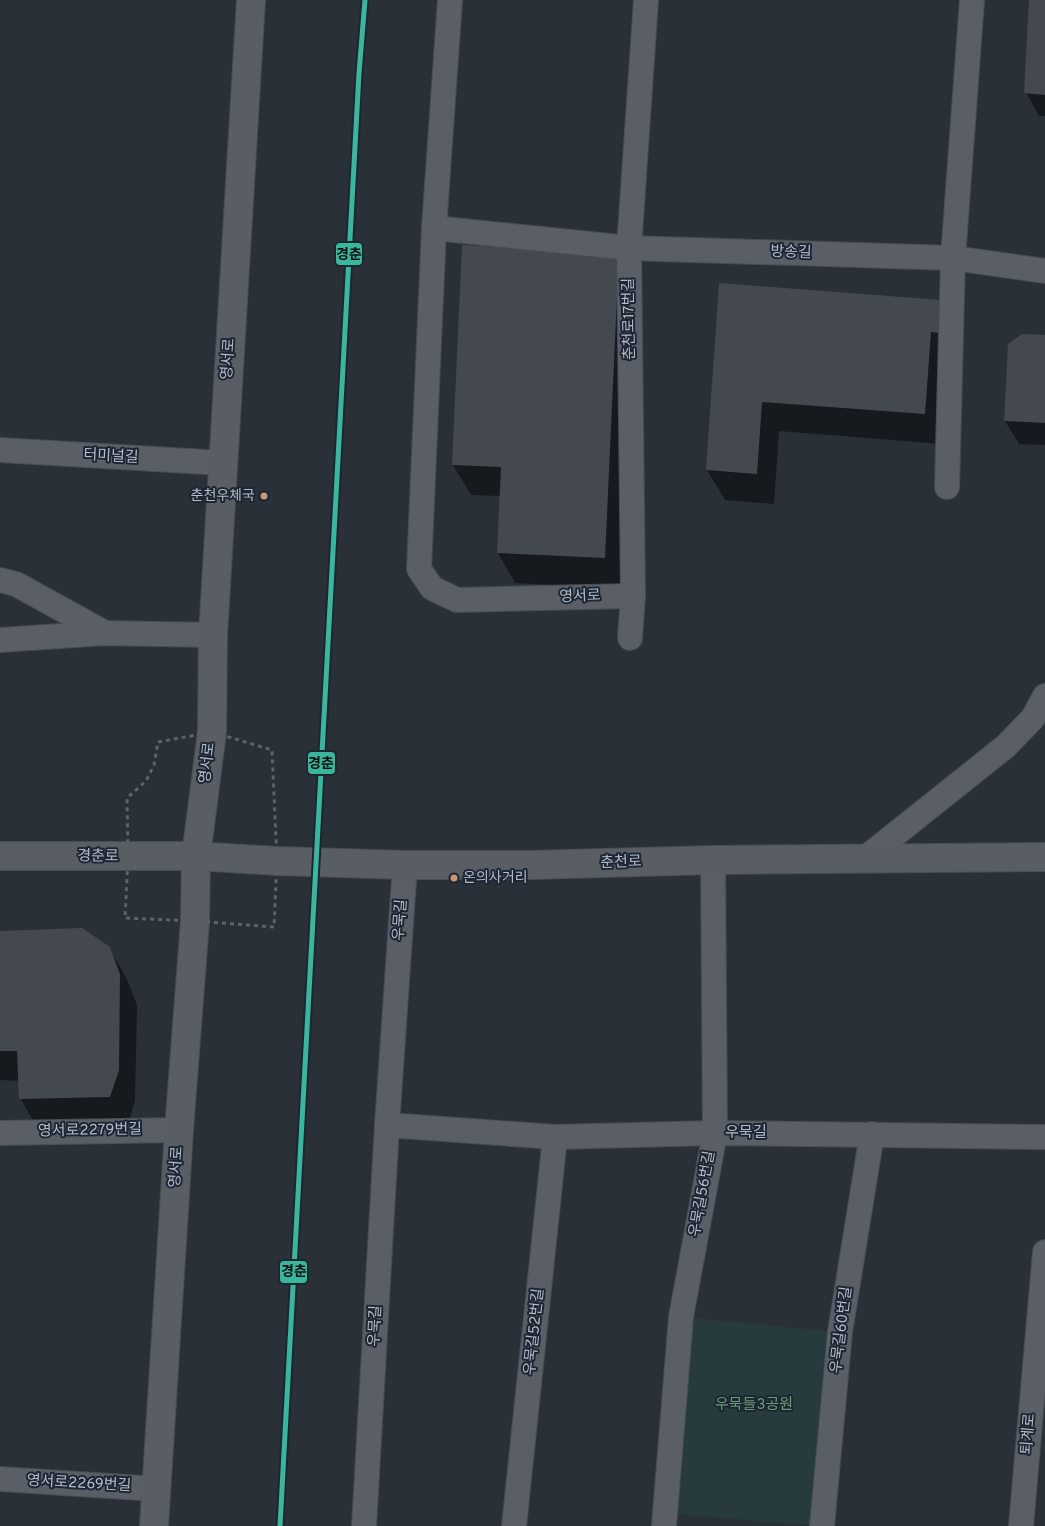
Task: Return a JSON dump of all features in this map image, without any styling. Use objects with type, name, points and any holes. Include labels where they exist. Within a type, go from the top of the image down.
[{"type":"street","name":"영서로","points":[[154,1526],[179,1130],[195,921],[196,856],[212,732],[213,635],[222,463],[251,0]]},
{"type":"street","name":"영서로","points":[[450,0],[434,228],[419,569],[432,588],[457,600],[633,596]]},
{"type":"street","name":"춘천로17번길","points":[[630,638],[633,596],[629,248],[646,0]]},
{"type":"street","points":[[947,487],[953,258],[972,0]]},
{"type":"street","name":"방송길","points":[[434,228],[629,248],[953,258],[1045,271]]},
{"type":"street","name":"터미널길","points":[[0,450],[222,463]]},
{"type":"street","points":[[0,580],[16,584],[105,633]]},
{"type":"street","points":[[0,640],[105,633],[213,635]]},
{"type":"street","points":[[863,860],[1006,746],[1033,718],[1045,696]]},
{"type":"street","name":"경춘로","points":[[0,856],[196,856]]},
{"type":"street","name":"춘천로","points":[[196,856],[404,865],[531,865],[713,860],[1045,858]]},
{"type":"street","name":"우묵길56번길","points":[[664,1526],[681,1317],[715,1133],[713,860]]},
{"type":"street","name":"우묵길","points":[[364,1526],[404,865]]},
{"type":"street","name":"우묵길","points":[[387,1125],[555,1137],[715,1133],[1045,1137]]},
{"type":"street","name":"영서로2279번길","points":[[0,1133],[179,1130]]},
{"type":"street","name":"우묵길60번길","points":[[822,1526],[840,1332],[872,1134]]},
{"type":"street","name":"우묵길52번길","points":[[514,1526],[555,1137]]},
{"type":"street","name":"퇴계로","points":[[1021,1526],[1045,1252]]},
{"type":"street","name":"영서로2269번길","points":[[0,1479],[157,1489]]},
{"type":"green space","name":"우묵들3공원","points":[[681,1317],[840,1332],[822,1526],[666,1513]]},
{"type":"building","points":[[1029,0],[1045,0],[1045,95],[1024,93]]},
{"type":"building","points":[[462,245],[619,253],[605,558],[497,553],[501,467],[452,465]]},
{"type":"building","points":[[719,283],[941,300],[939,333],[931,332],[925,414],[762,402],[757,474],[706,470]]},
{"type":"building","points":[[1022,334],[1045,335],[1045,423],[1004,421],[1008,344]]},
{"type":"building","points":[[82,928],[110,947],[120,974],[119,1070],[110,1097],[19,1099],[17,1051],[0,1051],[0,931]]},
{"type":"transit line","name":"경춘","points":[[280,1526],[359,73],[365,0]]},
{"type":"place","name":"춘천우체국","points":[[264,496]]},
{"type":"place","name":"온의사거리","points":[[454,878]]}]
